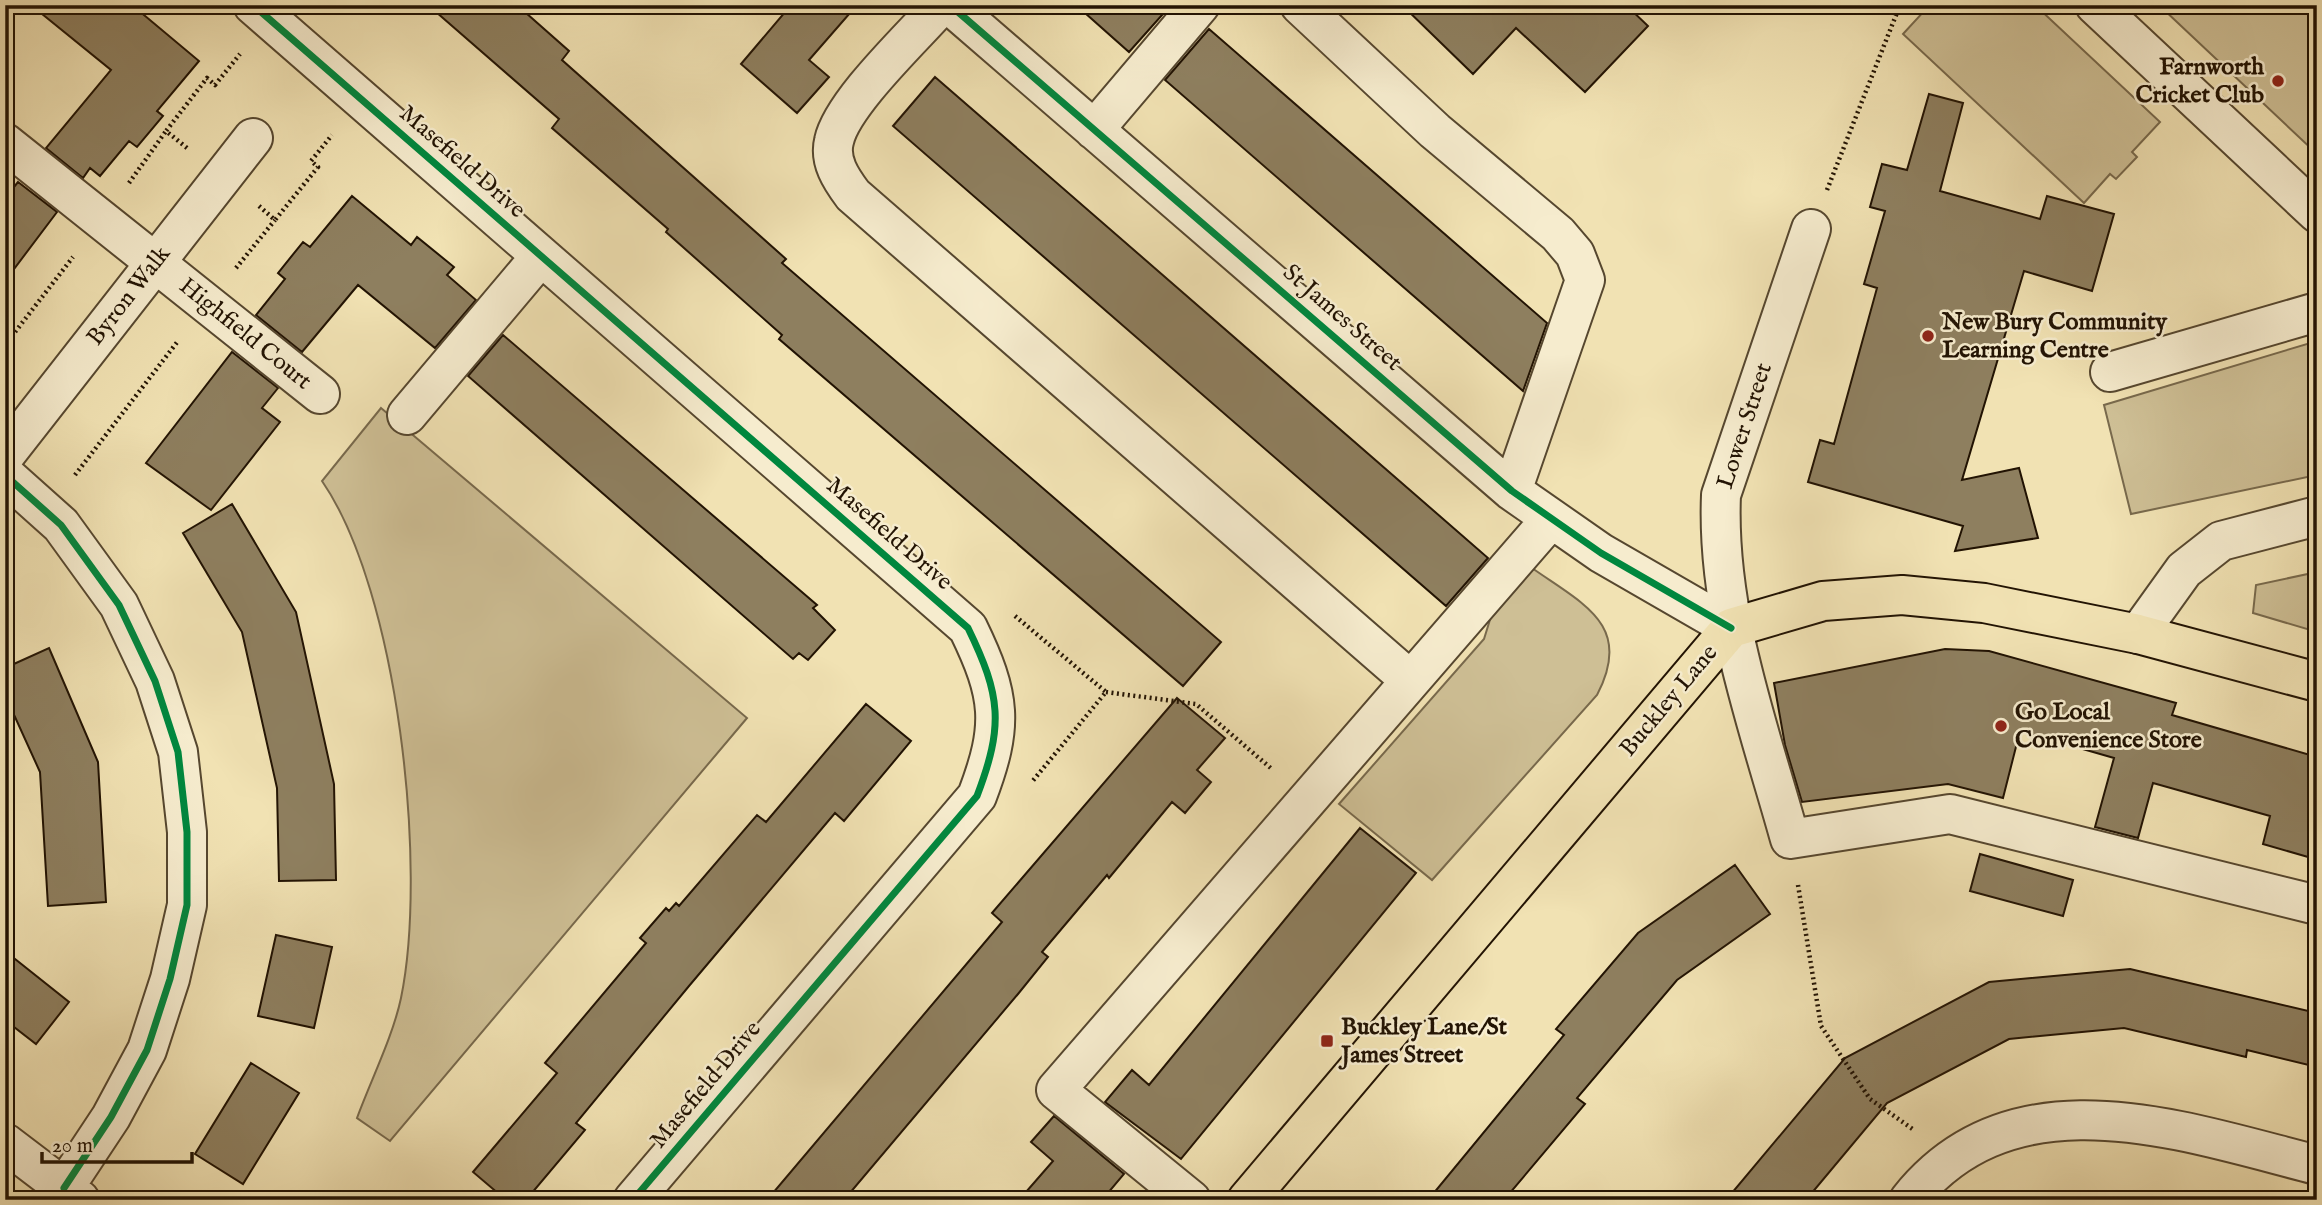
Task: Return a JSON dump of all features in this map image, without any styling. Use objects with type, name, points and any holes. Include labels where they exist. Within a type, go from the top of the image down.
[{"type":"main road","name":"Buckley Lane","points":[[1247,1200],[1731,628],[1824,601],[1902,594],[1983,603],[2138,634],[2317,681]]},
{"type":"street","name":"Masefield Drive","points":[[253,5],[968,628],[988,670],[998,716],[992,757],[977,796],[633,1200]]},
{"type":"street","points":[[941,5],[843,117],[833,143],[837,173],[853,195],[1409,680]]},
{"type":"street","name":"St James Street","points":[[950,5],[1512,491],[1601,553],[1731,628]]},
{"type":"street","points":[[1094,130],[1200,5]]},
{"type":"street","points":[[1300,5],[1435,131],[1559,234],[1575,254],[1585,280],[1512,491]]},
{"type":"street","points":[[2095,5],[2317,213]]},
{"type":"street","name":"Byron Walk","points":[[5,455],[253,138]]},
{"type":"street","name":"Highfield Court","points":[[5,143],[320,394]]},
{"type":"street","name":"Lower Street","points":[[1790,839],[1731,628],[1721,495],[1811,229]]},
{"type":"street","points":[[407,415],[541,256]]},
{"type":"street","points":[[2110,372],[2317,312]]},
{"type":"street","points":[[5,475],[61,525],[119,605],[155,681],[178,752],[187,832],[187,905],[170,979],[147,1050],[72,1194],[5,1143]]},
{"type":"street","points":[[2138,634],[2184,570],[2221,541],[2317,516]]},
{"type":"street","points":[[1191,1200],[1056,1090],[1550,520]]},
{"type":"street","points":[[1790,839],[1950,814],[2317,905]]},
{"type":"street","points":[[1909,1200],[1952,1157],[1994,1135],[2043,1122],[2092,1118],[2161,1125],[2317,1165]]},
{"type":"path","points":[[1811,229],[1900,5]]},
{"type":"path","points":[[47,512],[206,304],[275,220]]},
{"type":"path","points":[[968,628],[1009,611],[1106,692],[1196,704],[1307,799]]},
{"type":"path","points":[[977,796],[1029,786],[1106,692]]},
{"type":"path","points":[[1790,839],[1821,1026],[1870,1099],[1952,1157]]},
{"type":"shaded area","points":[[1925,5],[2035,5],[2160,122],[2132,152],[2137,157],[2116,179],[2110,174],[2084,203],[1903,34],[1927,8]]},
{"type":"shaded area","name":"Farnworth Cricket Club","points":[[2159,5],[2317,5],[2317,154],[2161,7]]},
{"type":"shaded area","points":[[2317,341],[2317,475],[2131,514],[2104,405]]},
{"type":"shaded area","points":[[381,408],[747,718],[390,1141],[357,1118],[387,1043],[401,998],[408,943],[411,877],[408,806],[388,658],[370,590],[348,529],[322,481]]},
{"type":"shaded area","points":[[1532,568],[1569,593],[1597,619],[1606,634],[1610,651],[1607,671],[1597,695],[1432,880],[1339,804],[1484,639],[1493,610]]},
{"type":"shaded area","points":[[2317,572],[2317,632],[2253,613],[2256,585]]},
{"type":"building","points":[[31,5],[132,5],[199,61],[157,111],[163,116],[137,147],[129,141],[100,176],[90,168],[83,178],[46,148],[111,70]]},
{"type":"building","points":[[428,5],[517,5],[569,51],[562,60],[786,259],[782,263],[1221,642],[1183,686],[779,339],[782,335],[666,232],[668,229],[552,128],[559,119]]},
{"type":"building","points":[[791,5],[857,5],[809,60],[829,77],[797,113],[741,64]]},
{"type":"building","points":[[1076,5],[1171,5],[1129,52]]},
{"type":"building","points":[[1402,5],[1626,5],[1648,26],[1585,92],[1516,28],[1473,74]]},
{"type":"building","points":[[1209,29],[1547,323],[1523,391],[1165,80]]},
{"type":"building","points":[[935,77],[1488,558],[1446,606],[893,126]]},
{"type":"building","name":"New Bury Community Learning Centre","points":[[1929,94],[1963,103],[1940,191],[2040,219],[2047,196],[2114,214],[2092,291],[2024,271],[1962,480],[2019,468],[2038,538],[1955,551],[1963,526],[1808,482],[1820,440],[1834,444],[1877,288],[1864,284],[1885,211],[1870,207],[1882,164],[1907,170]]},
{"type":"building","points":[[18,182],[57,212],[5,281],[5,198]]},
{"type":"building","points":[[352,196],[411,245],[417,237],[454,267],[447,275],[476,300],[435,348],[358,285],[302,352],[256,315],[285,279],[278,273],[303,242],[310,247]]},
{"type":"building","points":[[503,335],[817,605],[813,608],[835,630],[808,660],[799,653],[793,659],[468,376]]},
{"type":"building","points":[[232,352],[278,388],[262,408],[280,422],[211,510],[146,463]]},
{"type":"building","points":[[232,504],[296,612],[334,784],[336,880],[279,881],[277,788],[242,632],[183,533]]},
{"type":"building","points":[[49,648],[98,762],[106,902],[48,906],[40,772],[5,695],[5,668]]},
{"type":"building","points":[[1945,649],[1989,651],[2176,703],[2172,715],[2317,757],[2317,825],[2308,857],[2263,844],[2270,816],[2153,783],[2138,838],[2095,827],[2114,758],[2020,731],[2003,798],[1948,784],[1802,802],[1785,745],[1774,683]]},
{"type":"building","points":[[1177,698],[1225,738],[1197,770],[1211,782],[1185,813],[1172,802],[1109,878],[1107,875],[1042,952],[1048,957],[844,1200],[767,1200],[1002,922],[992,913]]},
{"type":"building","points":[[866,704],[911,741],[844,821],[835,813],[689,986],[576,1123],[585,1130],[526,1200],[506,1200],[473,1172],[557,1073],[545,1063],[646,943],[640,938],[666,908],[669,911],[676,903],[679,906],[757,815],[766,822]]},
{"type":"building","points":[[1360,828],[1416,873],[1181,1159],[1105,1102],[1132,1070],[1149,1085]]},
{"type":"building","points":[[1980,854],[2073,880],[2063,916],[1970,891]]},
{"type":"building","points":[[1735,865],[1770,914],[1677,980],[1577,1098],[1585,1104],[1504,1200],[1428,1200],[1564,1035],[1556,1029],[1638,933]]},
{"type":"building","points":[[276,935],[332,947],[314,1028],[258,1016]]},
{"type":"building","points":[[5,951],[69,1002],[36,1044],[5,1020]]},
{"type":"building","points":[[2130,969],[2317,1013],[2317,1067],[2247,1050],[2246,1057],[2124,1028],[2009,1039],[1887,1103],[1806,1200],[1726,1200],[1845,1058],[1989,982]]},
{"type":"building","points":[[251,1063],[299,1093],[243,1184],[195,1154]]},
{"type":"building","points":[[1054,1116],[1124,1174],[1102,1200],[1019,1200],[1053,1161],[1031,1142]]},
{"type":"cycle path","points":[[253,5],[968,628],[987,673],[995,711],[995,730],[992,749],[977,796],[633,1200]]},
{"type":"cycle path","points":[[950,5],[1512,491],[1601,553],[1731,628]]},
{"type":"cycle path","points":[[5,475],[61,525],[119,605],[155,681],[178,752],[187,832],[187,905],[170,979],[147,1050],[111,1117],[64,1188]]},
{"type":"place","name":"Farnworth Cricket Club","points":[[2278,81]]},
{"type":"place","name":"New Bury Community Learning Centre","points":[[1928,336]]},
{"type":"place","name":"Go Local Convenience Store","points":[[2001,726]]},
{"type":"place","name":"Buckley Lane/St James Street","points":[[1327,1041]]}]
